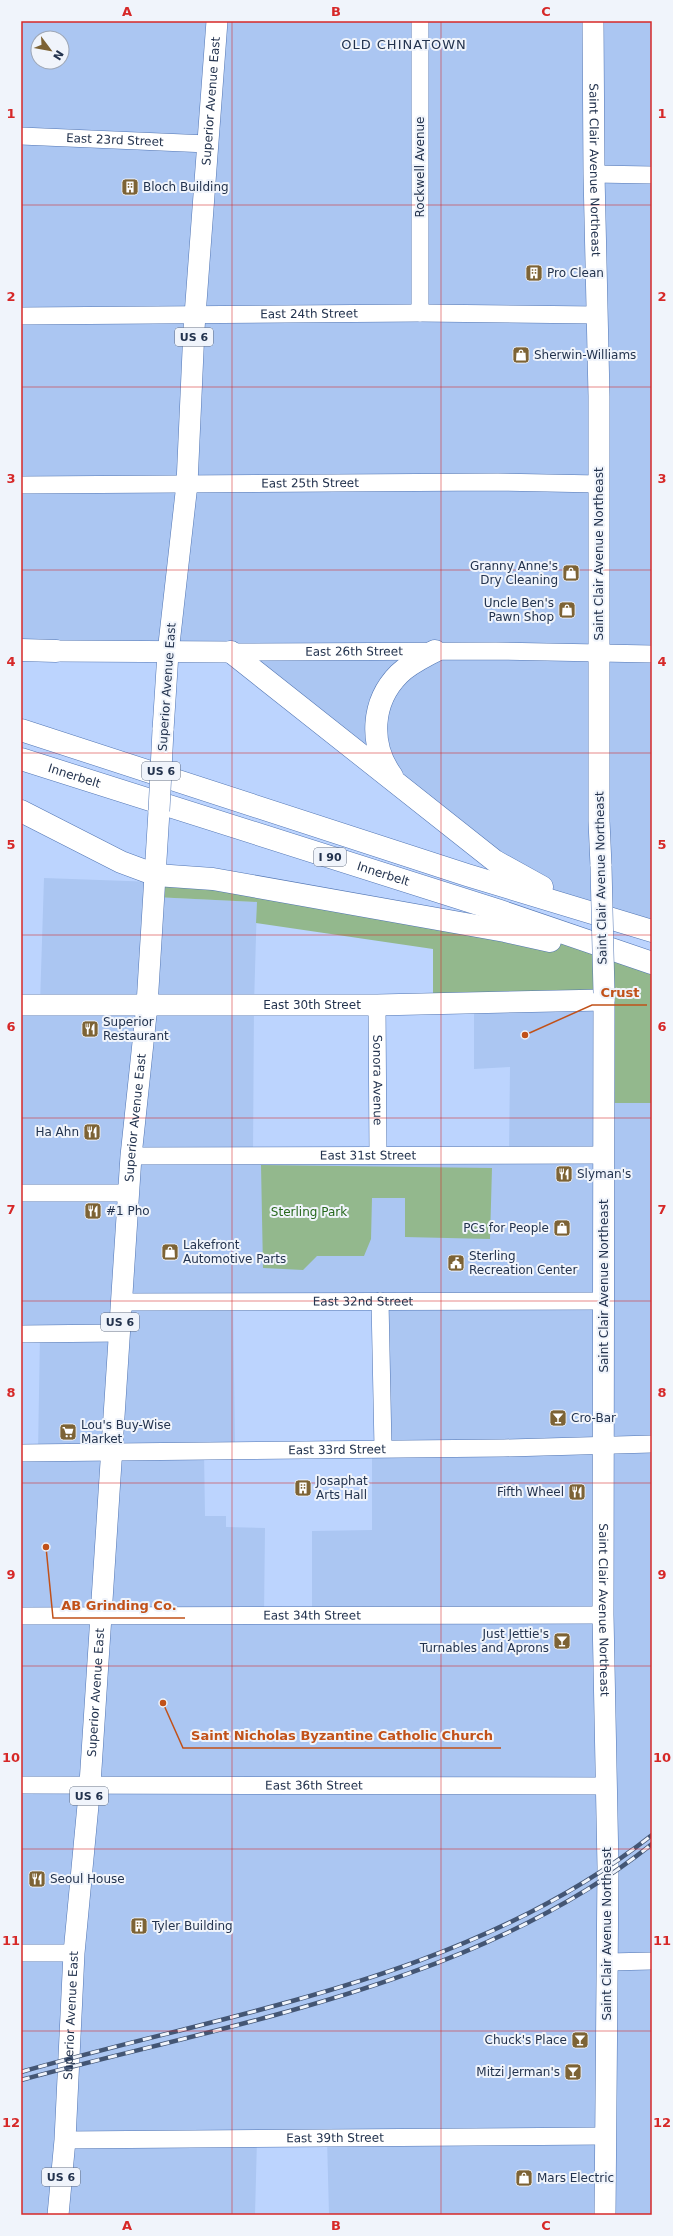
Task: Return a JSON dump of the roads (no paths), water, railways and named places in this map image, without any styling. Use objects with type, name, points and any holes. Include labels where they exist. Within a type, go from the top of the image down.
[{"type":"highway","points":[[21,650],[56,651]]},
{"type":"highway","points":[[401,788],[380,756],[376,741],[377,711],[389,686],[399,674],[416,661],[435,651]]},
{"type":"highway","points":[[231,652],[401,788],[508,870],[544,888],[618,920]]},
{"type":"highway","name":"Innerbelt","points":[[21,730],[467,875],[652,931]]},
{"type":"highway","name":"Innerbelt","points":[[21,759],[490,907],[645,961]]},
{"type":"highway","points":[[21,811],[121,862],[156,874],[221,881],[505,930],[645,961]]},
{"type":"main road","name":"Superior Avenue East","points":[[58,2215],[65,2140],[74,1953],[90,1784],[121,1302],[130,1193],[131,1156],[147,1005],[168,653],[187,484],[195,316],[217,21]]},
{"type":"main road","name":"Saint Clair Avenue Northeast","points":[[593,21],[596,315],[599,396],[599,821],[604,997],[603,1615],[608,1962],[605,2215]]},
{"type":"main road","name":"East 26th Street","points":[[56,651],[168,653],[231,652]]},
{"type":"main road","name":"East 30th Street","points":[[21,1005],[377,1005],[604,997]]},
{"type":"street","name":"Rockwell Avenue","points":[[420,21],[420,313]]},
{"type":"street","name":"East 23rd Street","points":[[21,136],[208,144]]},
{"type":"street","points":[[594,174],[652,175]]},
{"type":"street","name":"East 24th Street","points":[[21,316],[195,316],[420,313],[596,315]]},
{"type":"street","name":"East 25th Street","points":[[21,485],[498,482],[599,484]]},
{"type":"street","name":"East 26th Street","points":[[231,652],[435,651],[652,654]]},
{"type":"street","name":"Sonora Avenue","points":[[377,1005],[378,1154]]},
{"type":"street","name":"East 31st Street","points":[[131,1156],[378,1154],[604,1155]]},
{"type":"street","points":[[21,1193],[130,1193]]},
{"type":"street","points":[[380,1301],[383,1448]]},
{"type":"street","name":"East 32nd Street","points":[[121,1302],[604,1301]]},
{"type":"street","points":[[21,1334],[120,1333]]},
{"type":"street","name":"East 33rd Street","points":[[21,1453],[604,1446],[652,1444]]},
{"type":"street","name":"East 34th Street","points":[[21,1616],[603,1615]]},
{"type":"street","name":"East 36th Street","points":[[21,1785],[606,1786]]},
{"type":"street","points":[[21,1953],[74,1953]]},
{"type":"street","points":[[608,1962],[652,1961]]},
{"type":"street","name":"East 39th Street","points":[[65,2140],[605,2136]]},
{"type":"railway","points":[[21,2072],[268,2008],[349,1984],[429,1957],[507,1924],[581,1884],[652,1835]]},
{"type":"railway","points":[[21,2080],[267,2017],[350,1993],[431,1965],[509,1932],[583,1892],[652,1844]]},
{"type":"place","name":"Bloch Building","points":[[130,187]]},
{"type":"place","name":"Pro Clean","points":[[534,273]]},
{"type":"place","name":"Sherwin-Williams","points":[[521,355]]},
{"type":"place","name":"Granny Anne's Dry Cleaning","points":[[571,573]]},
{"type":"place","name":"Uncle Ben's Pawn Shop","points":[[567,610]]},
{"type":"place","name":"Superior Restaurant","points":[[90,1029]]},
{"type":"place","name":"Crust","points":[[525,1035]]},
{"type":"place","name":"Ha Ahn","points":[[92,1132]]},
{"type":"place","name":"Slyman's","points":[[564,1174]]},
{"type":"place","name":"#1 Pho","points":[[93,1211]]},
{"type":"place","name":"PCs for People","points":[[562,1228]]},
{"type":"place","name":"Lakefront Automotive Parts","points":[[170,1252]]},
{"type":"place","name":"Sterling Recreation Center","points":[[456,1263]]},
{"type":"place","name":"Cro-Bar","points":[[558,1418]]},
{"type":"place","name":"Lou's Buy-Wise Market","points":[[68,1432]]},
{"type":"place","name":"Josaphat Arts Hall","points":[[303,1488]]},
{"type":"place","name":"Fifth Wheel","points":[[577,1492]]},
{"type":"place","name":"AB Grinding Co.","points":[[46,1547]]},
{"type":"place","name":"Just Jettie's Turnables and Aprons","points":[[562,1641]]},
{"type":"place","name":"Saint Nicholas Byzantine Catholic Church","points":[[163,1703]]},
{"type":"place","name":"Seoul House","points":[[37,1879]]},
{"type":"place","name":"Tyler Building","points":[[139,1926]]},
{"type":"place","name":"Chuck's Place","points":[[580,2040]]},
{"type":"place","name":"Mitzi Jerman's","points":[[573,2072]]},
{"type":"place","name":"Mars Electric","points":[[524,2178]]},
{"type":"district","name":"OLD CHINATOWN","points":[[404,44]]},
{"type":"park label","name":"Sterling Park","points":[[309,1212]]}]
